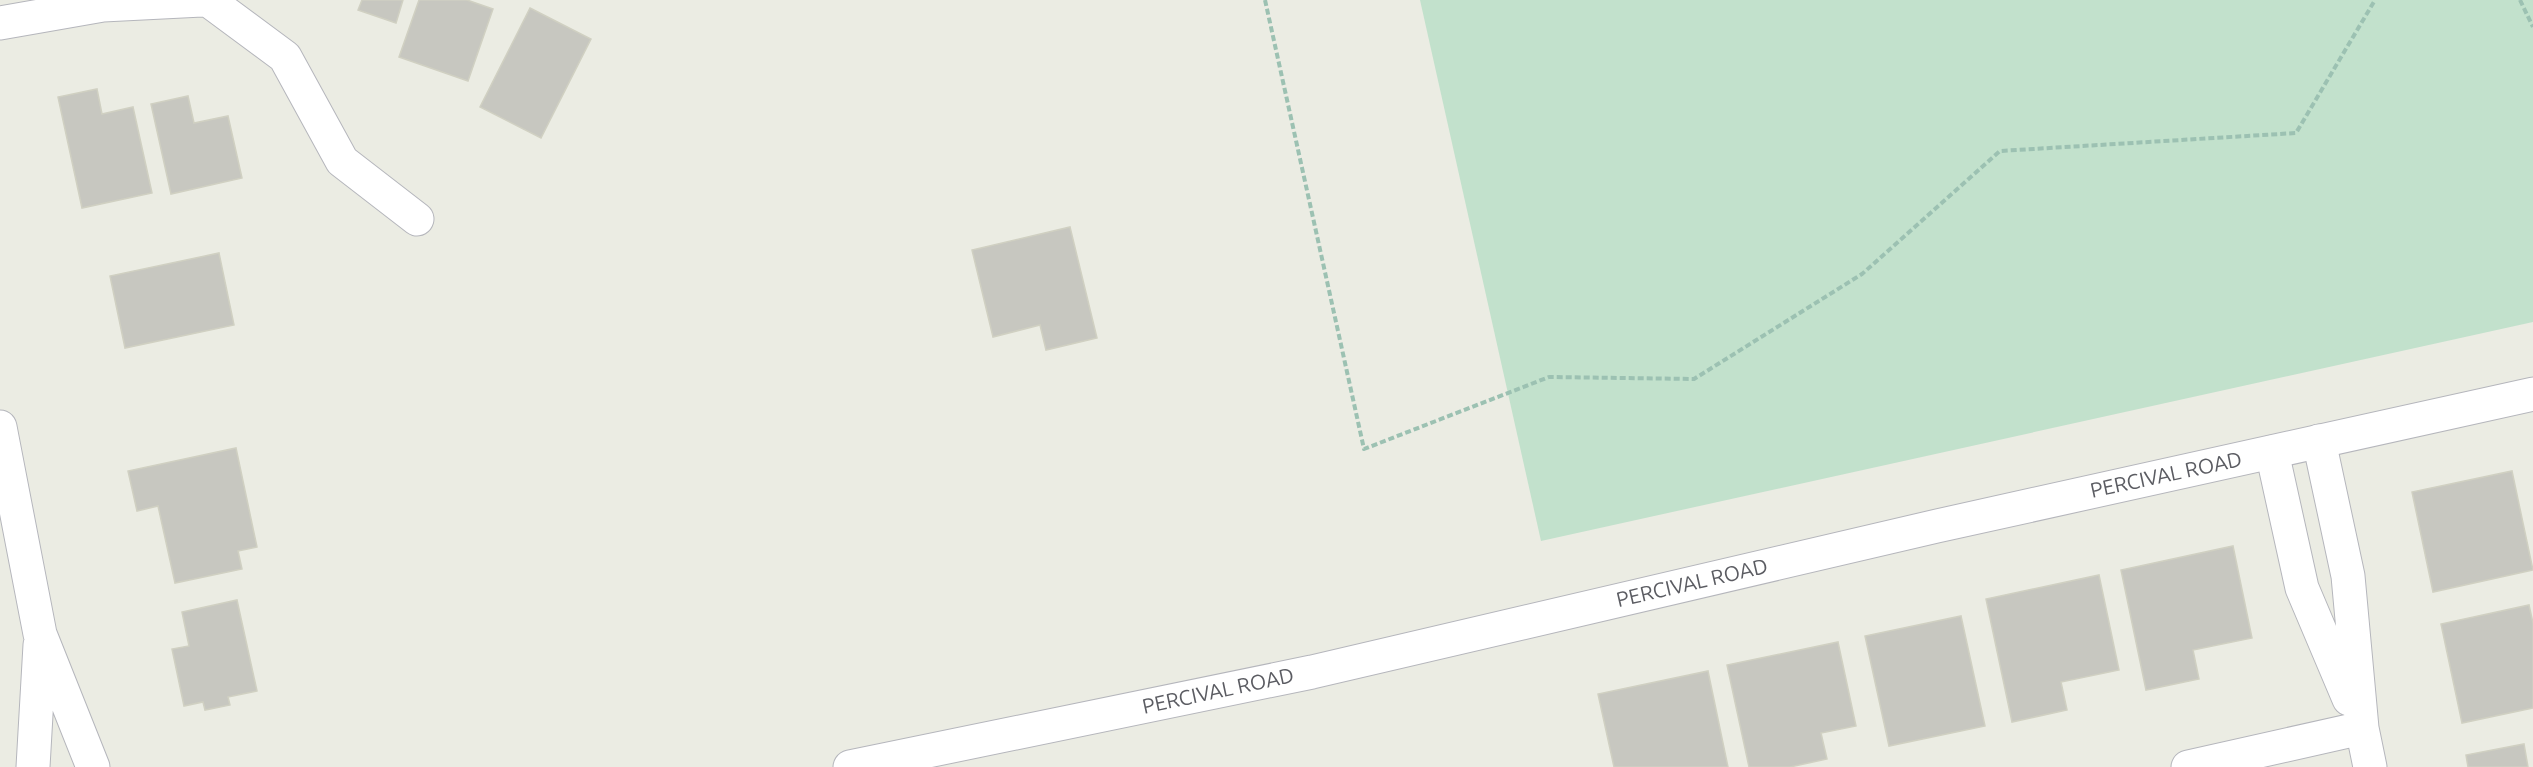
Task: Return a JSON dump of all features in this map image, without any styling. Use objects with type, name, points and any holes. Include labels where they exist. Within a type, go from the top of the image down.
[{"type":"street","points":[[0,23],[103,5],[202,0]]},
{"type":"street","points":[[208,0],[285,57],[342,161],[417,219]]},
{"type":"street","name":"PERCIVAL ROAD","points":[[850,767],[1312,672],[1937,526],[2533,394]]},
{"type":"street","points":[[0,427],[40,634],[93,767]]},
{"type":"street","points":[[2319,441],[2348,576],[2362,728],[2370,767]]},
{"type":"street","points":[[2272,452],[2302,588],[2362,728]]},
{"type":"street","points":[[2295,551],[2340,541]]},
{"type":"street","points":[[33,767],[40,634]]},
{"type":"street","points":[[2188,767],[2362,728]]},
{"type":"path","points":[[1265,0],[1364,449],[1550,377],[1694,379],[1862,274],[2000,151],[2296,133],[2375,0]]},
{"type":"path","points":[[2520,0],[2533,27]]},
{"type":"green space","points":[[1420,0],[2533,0],[2533,322],[1541,541]]},
{"type":"building","points":[[362,0],[403,0],[396,23],[358,10]]},
{"type":"building","points":[[419,0],[467,0],[493,9],[468,81],[399,57]]},
{"type":"building","points":[[530,8],[591,39],[541,138],[480,107]]},
{"type":"building","points":[[97,89],[102,114],[133,107],[152,193],[82,208],[58,97]]},
{"type":"building","points":[[188,96],[194,123],[228,116],[242,178],[171,194],[151,104]]},
{"type":"building","points":[[1070,227],[1097,338],[1046,350],[1040,325],[993,337],[972,250]]},
{"type":"building","points":[[219,253],[234,325],[125,348],[110,276]]},
{"type":"building","points":[[236,448],[257,547],[238,551],[242,569],[175,583],[158,506],[137,511],[128,471]]},
{"type":"building","points":[[2512,471],[2533,570],[2433,592],[2412,492]]},
{"type":"building","points":[[2233,546],[2252,638],[2193,650],[2199,679],[2146,690],[2121,570]]},
{"type":"building","points":[[2099,575],[2119,670],[2061,682],[2067,710],[2012,722],[1986,599]]},
{"type":"building","points":[[237,600],[257,691],[228,697],[230,705],[205,710],[203,702],[184,706],[172,649],[189,646],[182,612]]},
{"type":"building","points":[[2529,605],[2533,623],[2533,708],[2462,723],[2441,624]]},
{"type":"building","points":[[1961,616],[1985,726],[1889,746],[1865,636]]},
{"type":"building","points":[[1838,642],[1856,726],[1821,733],[1827,759],[1790,767],[1749,767],[1727,665]]},
{"type":"building","points":[[1708,671],[1728,767],[1614,767],[1598,694]]},
{"type":"building","points":[[2524,744],[2528,767],[2468,767],[2466,755]]}]
